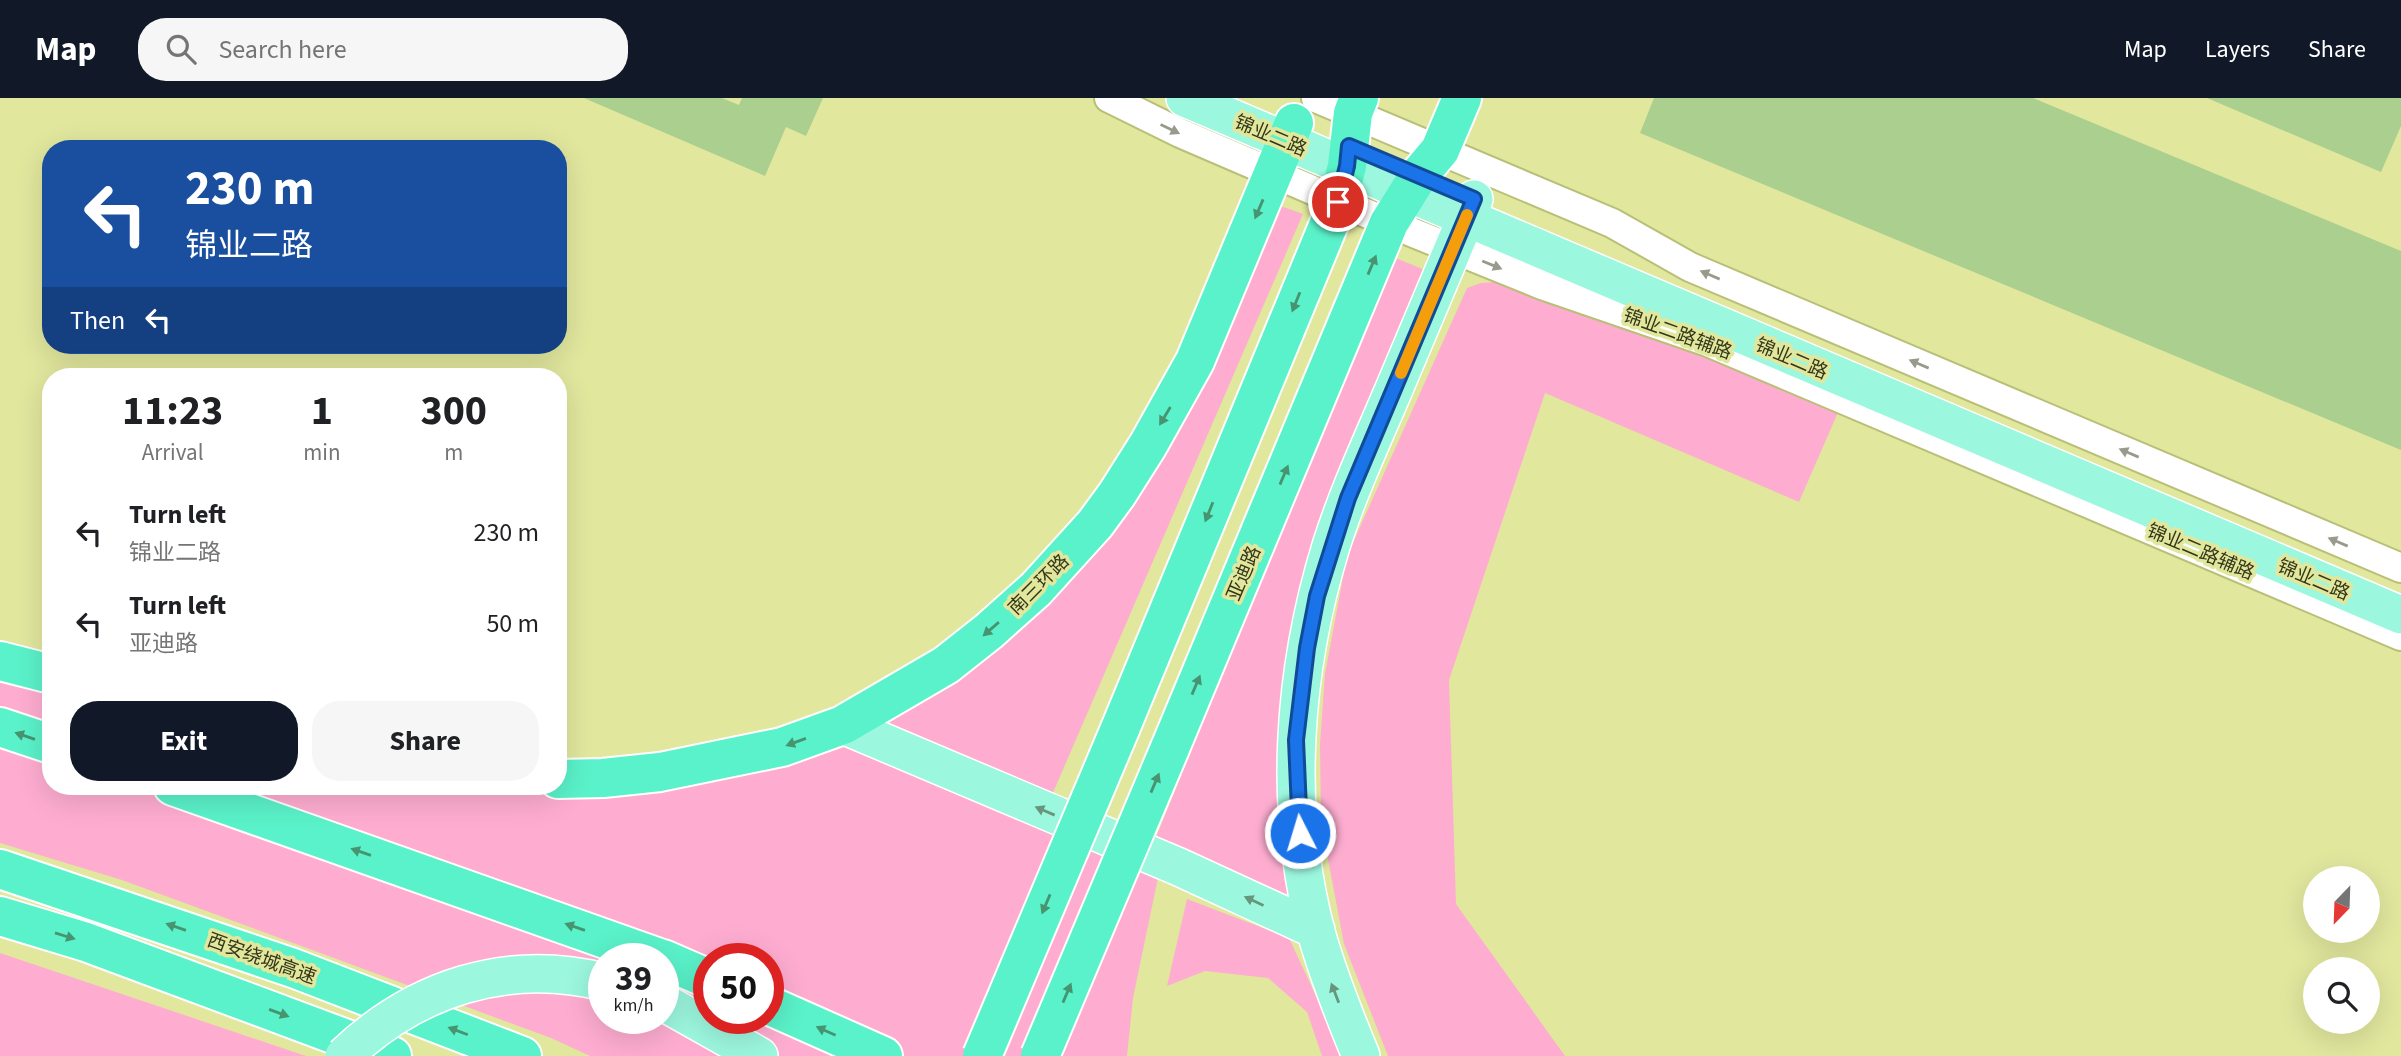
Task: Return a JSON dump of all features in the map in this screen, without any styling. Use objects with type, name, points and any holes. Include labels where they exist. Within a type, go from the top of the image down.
[{"type":"highway","name":"亚迪路","points":[[1040,1056],[1414,185],[1462,98]]},
{"type":"highway","name":"南三环路","points":[[567,779],[603,778],[714,762],[782,747],[843,725],[946,665],[1036,589],[1095,524],[1148,446],[1195,361],[1293,134]]},
{"type":"highway","points":[[982,1056],[1120,729],[1349,145]]},
{"type":"highway","points":[[0,661],[42,672]]},
{"type":"highway","points":[[0,727],[42,741]]},
{"type":"highway","points":[[198,795],[618,943]]},
{"type":"highway","name":"西安绕城高速","points":[[0,869],[293,968],[522,1056]]},
{"type":"highway","points":[[0,916],[99,947],[392,1056]]},
{"type":"highway","points":[[784,1013],[883,1056]]},
{"type":"main road","name":"锦业二路","points":[[1185,98],[1293,134],[1349,145],[1414,185],[1464,223],[2401,615]]},
{"type":"main road","name":"锦业二路","points":[[1235,98],[1293,134]]},
{"type":"main road","name":"锦业二路","points":[[1464,223],[2401,592]]},
{"type":"main road","points":[[1361,1056],[1333,988],[1316,930],[1302,855],[1296,740],[1307,648],[1317,596],[1348,498],[1464,223]]},
{"type":"main road","points":[[843,725],[1179,867],[1316,930]]},
{"type":"main road","points":[[344,1056],[369,1032],[416,1002],[463,984],[503,975],[541,974],[588,978]]},
{"type":"main road","points":[[679,1011],[759,1056]]},
{"type":"street","points":[[1109,98],[1180,134],[1293,134],[1349,145],[1414,185],[1612,223],[1690,267],[2401,568]]},
{"type":"street","name":"锦业二路辅路","points":[[1464,223],[1542,285],[1708,342],[2401,636]]},
{"type":"shaded area","points":[[1275,204],[1303,214],[1052,795],[876,720],[1026,614]]},
{"type":"shaded area","points":[[1393,257],[1425,270],[1285,675],[1277,737],[1290,898],[1154,842]]},
{"type":"shaded area","points":[[1497,282],[1533,297],[1677,345],[1839,410],[1799,502],[1545,393],[1449,680],[1456,904],[1565,1056],[1388,1056],[1344,944],[1321,822],[1320,744],[1325,674],[1347,556],[1467,288],[1481,283]]},
{"type":"shaded area","points":[[0,679],[42,689],[42,795],[583,794],[685,786],[796,756],[843,736],[1160,868],[1133,998],[1127,1056],[590,1056],[551,1038],[122,880],[0,843]]},
{"type":"shaded area","points":[[1187,899],[1289,938],[1344,1056],[1322,1056],[1307,1012],[1268,978],[1205,971],[1167,986]]},
{"type":"shaded area","points":[[0,953],[306,1056],[0,1056]]},
{"type":"building","points":[[584,98],[722,98],[739,105],[742,98],[823,98],[806,136],[786,127],[765,176]]},
{"type":"building","points":[[1654,98],[2033,98],[2401,251],[2401,450],[1640,133]]},
{"type":"building","points":[[2207,98],[2401,98],[2401,126],[2381,172]]},
{"type":"slow traffic","points":[[1401,373],[1467,215]]},
{"type":"route","points":[[1300,833],[1296,740],[1300,691],[1317,596],[1348,498],[1474,199],[1349,146],[1338,202]]}]
